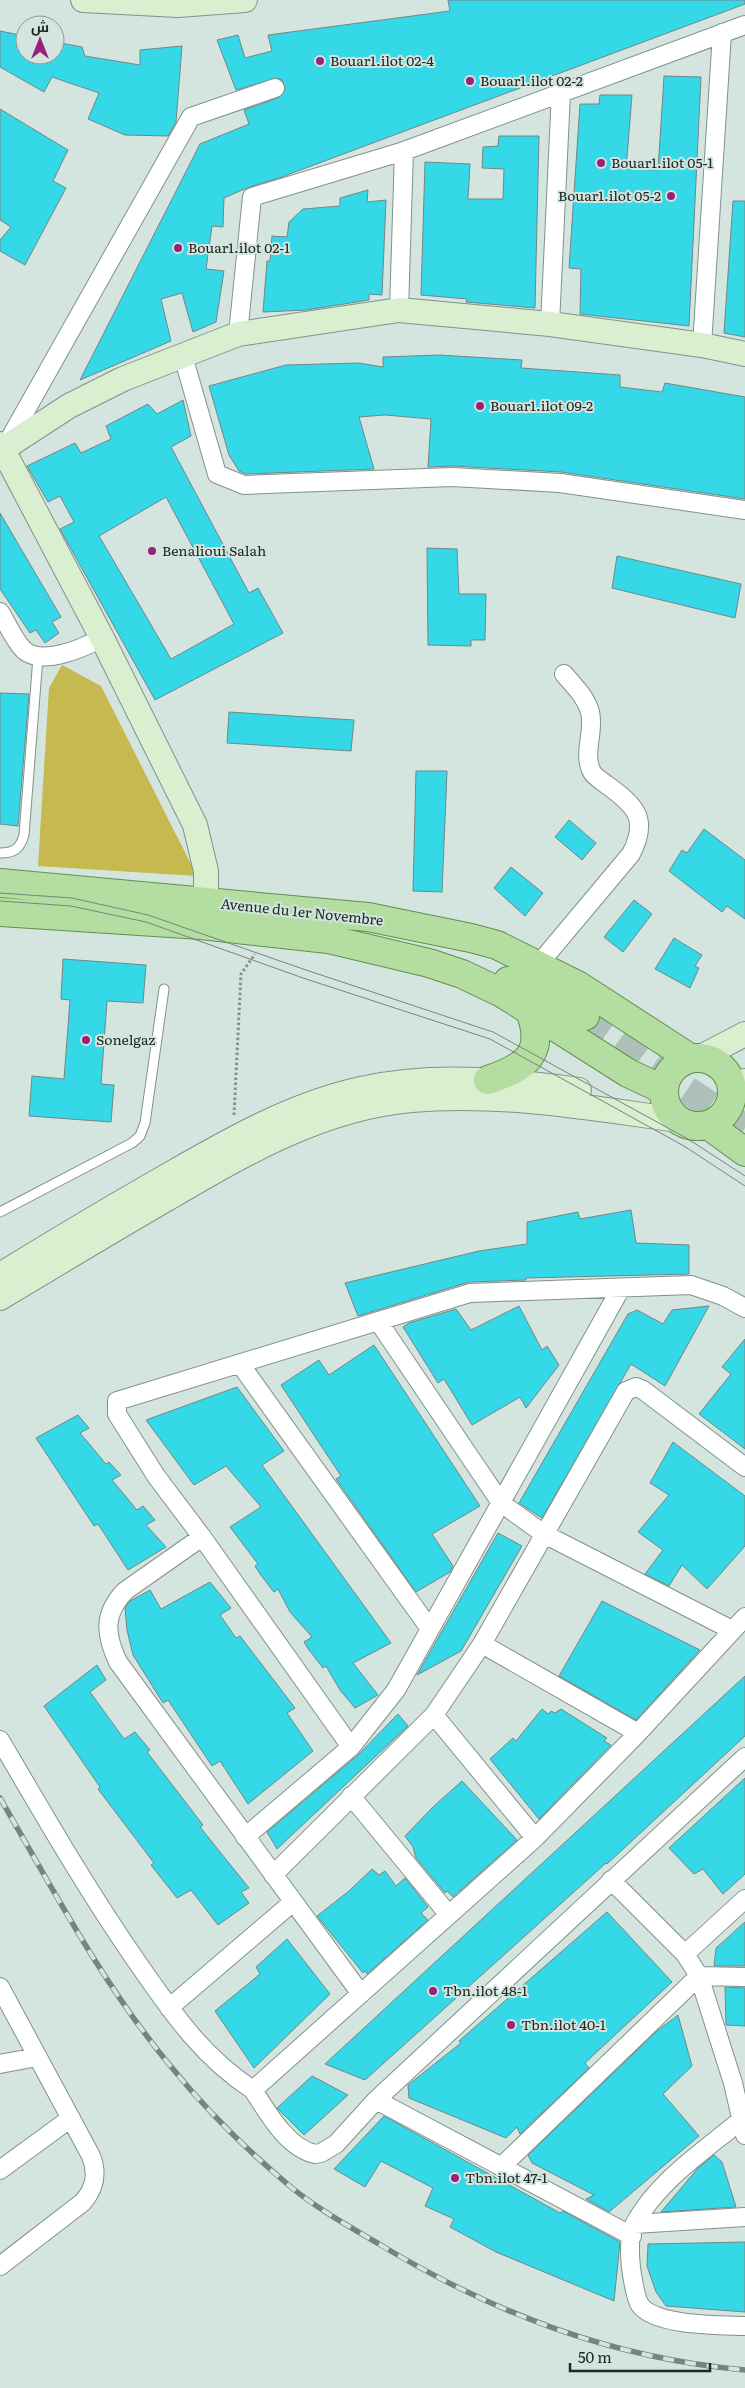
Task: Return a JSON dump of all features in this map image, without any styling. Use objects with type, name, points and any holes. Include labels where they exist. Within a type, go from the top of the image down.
[{"type":"main road","points":[[83,0],[178,5],[245,0]]},
{"type":"main road","points":[[204,913],[206,871],[195,825],[102,638],[2,447],[69,406],[123,379],[238,334],[399,310],[550,324],[702,345],[745,354]]},
{"type":"main road","name":"Avenue du 1er Novembre","points":[[0,883],[204,913],[259,932],[328,939],[462,974],[502,993],[628,1073],[669,1104]]},
{"type":"main road","name":"Avenue du 1er Novembre","points":[[0,912],[204,913],[368,917],[497,945],[579,986],[695,1058]]},
{"type":"main road","points":[[328,939],[405,945],[436,951],[466,961],[585,1016],[520,973],[488,956],[419,928]]},
{"type":"main road","points":[[488,1080],[514,1071],[531,1053],[537,1039],[530,1011]]},
{"type":"main road","points":[[695,1058],[719,1064],[739,1093],[724,1115],[708,1125],[688,1125],[669,1104],[665,1082],[675,1067],[745,1034]]},
{"type":"main road","points":[[0,1275],[233,1138],[289,1111],[360,1089],[418,1082],[488,1080],[669,1104]]},
{"type":"main road","points":[[0,1298],[233,1160],[300,1128],[371,1106],[411,1100],[463,1098],[567,1104],[669,1104]]},
{"type":"main road","points":[[708,1125],[745,1152]]},
{"type":"street","points":[[238,334],[252,198],[404,151],[745,25]]},
{"type":"street","points":[[702,345],[722,33]]},
{"type":"street","points":[[2,447],[191,117],[275,88]]},
{"type":"street","points":[[550,324],[561,93]]},
{"type":"street","points":[[399,310],[404,151]]},
{"type":"street","points":[[183,356],[217,474],[244,485],[452,477],[550,482],[745,510]]},
{"type":"street","points":[[0,612],[22,649],[38,657],[80,649],[102,638]]},
{"type":"street","points":[[538,964],[631,854],[638,839],[640,827],[637,813],[628,800],[592,772],[588,761],[590,714],[584,698],[564,674]]},
{"type":"street","points":[[351,1746],[202,1537],[156,1476],[117,1414],[115,1404],[117,1401],[470,1293],[691,1285],[724,1296],[745,1308]]},
{"type":"street","points":[[245,1837],[351,1746],[396,1690],[621,1288]]},
{"type":"street","points":[[378,1321],[501,1503],[544,1534],[732,1630]]},
{"type":"street","points":[[240,1364],[430,1629]]},
{"type":"street","points":[[273,1875],[434,1714],[482,1644],[620,1399],[630,1388],[636,1387],[643,1390],[745,1467]]},
{"type":"street","points":[[202,1537],[125,1591],[115,1602],[110,1613],[109,1634],[111,1647],[118,1662],[362,1994]]},
{"type":"street","points":[[253,2090],[535,1838],[638,1732],[745,1617]]},
{"type":"street","points":[[482,1644],[638,1732]]},
{"type":"street","points":[[434,1714],[535,1838]]},
{"type":"street","points":[[0,1740],[99,1907],[169,2008],[202,2048],[228,2073],[253,2090],[276,2124],[293,2142],[315,2154],[322,2153],[336,2144],[376,2100],[745,1757]]},
{"type":"street","points":[[351,1796],[449,1915]]},
{"type":"street","points":[[612,1880],[686,1954],[699,1976],[739,2084],[743,2128],[664,2185],[634,2230],[631,2270],[638,2302],[644,2310],[653,2316],[666,2319],[745,2326]]},
{"type":"street","points":[[686,1954],[745,1899]]},
{"type":"street","points":[[169,2008],[293,1902]]},
{"type":"street","points":[[502,2167],[699,1976],[745,1977]]},
{"type":"street","points":[[0,1987],[94,2164],[95,2181],[92,2189],[82,2202],[0,2266]]},
{"type":"street","points":[[0,2064],[38,2057]]},
{"type":"street","points":[[376,2100],[502,2167],[634,2230],[745,2217]]},
{"type":"street","points":[[0,2170],[71,2118]]},
{"type":"lane","points":[[0,853],[12,852],[18,849],[24,835],[38,657]]},
{"type":"lane","points":[[0,1212],[132,1143],[140,1136],[145,1123],[164,989]]},
{"type":"path","points":[[233,1138],[241,974],[256,953],[259,932]]},
{"type":"shaded area","points":[[62,665],[101,686],[197,876],[38,866],[49,688]]},
{"type":"building","points":[[448,0],[745,0],[745,4],[279,178],[249,187],[224,198],[223,227],[212,226],[206,269],[224,271],[216,322],[193,332],[182,293],[161,299],[171,341],[80,380],[200,144],[249,124],[244,110],[278,98],[285,90],[282,80],[277,78],[236,90],[217,40],[238,35],[245,58],[272,51],[268,35],[450,11]]},
{"type":"building","points":[[0,31],[15,34],[15,65],[65,65],[65,44],[82,47],[85,56],[140,65],[140,50],[182,46],[176,122],[168,136],[125,135],[88,119],[99,93],[52,77],[44,92],[0,67]]},
{"type":"building","points":[[664,76],[701,77],[689,326],[580,314],[581,269],[569,268],[580,104],[599,104],[600,95],[632,95],[626,169],[658,170]]},
{"type":"building","points":[[0,109],[68,150],[53,181],[66,188],[25,265],[0,251],[0,240],[11,227],[0,220]]},
{"type":"building","points":[[499,136],[539,136],[535,308],[466,302],[467,299],[421,295],[425,162],[470,164],[468,199],[503,199],[504,169],[482,168],[483,147],[498,146]]},
{"type":"building","points":[[368,190],[367,202],[386,200],[382,295],[369,294],[369,300],[306,310],[263,312],[267,261],[270,261],[272,236],[287,237],[289,222],[303,209],[340,206],[340,198]]},
{"type":"building","points":[[733,201],[745,201],[745,337],[724,333]]},
{"type":"building","name":"Bouar1.ilot 09-2","points":[[439,355],[522,360],[521,368],[620,375],[620,387],[662,392],[665,383],[745,397],[745,499],[561,472],[453,466],[428,467],[431,419],[385,415],[359,417],[374,469],[246,474],[239,471],[229,455],[209,386],[286,365],[359,363],[383,367],[383,357]]},
{"type":"building","name":"Benalioui Salah","points":[[183,400],[191,436],[171,447],[249,593],[258,588],[283,633],[155,700],[60,529],[74,522],[60,496],[48,502],[27,466],[75,443],[81,453],[111,439],[106,426],[148,404],[157,414]],"holes":[[[166,497],[234,624],[171,659],[99,536]]]},
{"type":"building","points":[[0,513],[61,617],[52,622],[59,633],[45,643],[36,630],[30,633],[0,589]]},
{"type":"building","points":[[427,548],[457,549],[459,594],[486,594],[485,640],[471,640],[471,646],[428,645]]},
{"type":"building","points":[[617,556],[741,584],[735,618],[612,588]]},
{"type":"building","points":[[0,693],[29,694],[18,826],[0,824]]},
{"type":"building","points":[[229,712],[354,720],[351,751],[227,743]]},
{"type":"building","points":[[416,771],[447,771],[442,892],[413,891]]},
{"type":"building","points":[[569,820],[596,843],[582,860],[555,837]]},
{"type":"building","points":[[704,829],[745,860],[745,919],[727,906],[722,912],[669,871],[682,850],[687,853]]},
{"type":"building","points":[[511,867],[543,893],[525,916],[494,888]]},
{"type":"building","points":[[634,900],[652,914],[623,952],[604,937]]},
{"type":"building","points":[[674,938],[702,955],[695,966],[699,968],[690,988],[655,969]]},
{"type":"building","name":"Sonelgaz","points":[[63,959],[146,965],[143,1003],[107,1001],[101,1084],[114,1085],[111,1122],[29,1116],[32,1076],[64,1079],[70,1000],[61,999]]},
{"type":"building","points":[[631,1210],[636,1243],[689,1245],[689,1274],[526,1278],[526,1280],[469,1282],[358,1316],[345,1283],[479,1251],[527,1244],[527,1222],[578,1212],[580,1219]]},
{"type":"building","points":[[519,1306],[542,1350],[547,1346],[559,1365],[526,1408],[520,1397],[472,1425],[444,1379],[438,1383],[403,1327],[409,1323],[456,1309],[471,1330]]},
{"type":"building","points":[[709,1306],[665,1386],[631,1364],[542,1518],[519,1503],[628,1314],[637,1310],[663,1324],[672,1310]]},
{"type":"building","points":[[745,1339],[745,1449],[699,1414],[731,1374],[722,1367]]},
{"type":"building","points":[[374,1345],[480,1506],[432,1534],[453,1566],[450,1572],[416,1592],[336,1479],[341,1476],[281,1385],[319,1360],[329,1375]]},
{"type":"building","points":[[237,1387],[284,1451],[262,1465],[391,1643],[353,1663],[378,1695],[355,1708],[340,1690],[326,1666],[323,1668],[304,1642],[312,1637],[290,1612],[278,1589],[274,1592],[260,1574],[255,1566],[258,1564],[230,1527],[261,1507],[226,1466],[194,1485],[146,1420]]},
{"type":"building","points":[[78,1415],[89,1428],[80,1433],[106,1464],[109,1462],[121,1475],[112,1480],[137,1510],[143,1506],[155,1520],[146,1525],[166,1547],[128,1570],[98,1524],[94,1526],[36,1438]]},
{"type":"building","points":[[673,1442],[745,1496],[745,1546],[707,1589],[682,1565],[669,1586],[645,1574],[663,1550],[638,1532],[669,1495],[650,1483]]},
{"type":"building","points":[[498,1533],[522,1546],[461,1651],[417,1675]]},
{"type":"building","points":[[210,1582],[231,1608],[220,1615],[236,1638],[240,1636],[295,1708],[287,1713],[313,1751],[248,1804],[220,1761],[212,1766],[168,1700],[163,1703],[133,1655],[127,1630],[125,1608],[130,1601],[150,1590],[161,1609]]},
{"type":"building","points":[[602,1601],[700,1650],[636,1720],[559,1676]]},
{"type":"building","points":[[97,1665],[106,1680],[90,1692],[124,1739],[135,1732],[150,1750],[147,1752],[203,1825],[200,1827],[249,1888],[241,1892],[249,1903],[218,1925],[191,1890],[177,1898],[151,1865],[154,1863],[98,1789],[100,1787],[44,1706]]},
{"type":"building","name":"Tbn.ilot 48-1","points":[[745,1676],[745,1736],[607,1864],[365,2080],[325,2064]]},
{"type":"building","points":[[542,1709],[548,1714],[551,1711],[555,1713],[561,1709],[607,1738],[604,1741],[611,1745],[539,1819],[490,1759],[513,1738],[516,1741]]},
{"type":"building","points":[[398,1714],[408,1726],[277,1849],[267,1832],[358,1755]]},
{"type":"building","points":[[745,1778],[745,1874],[723,1894],[703,1869],[694,1874],[669,1848]]},
{"type":"building","points":[[462,1781],[517,1840],[453,1897],[447,1891],[445,1893],[416,1858],[413,1847],[405,1836]]},
{"type":"building","points":[[372,1869],[379,1875],[385,1871],[396,1886],[405,1878],[428,1907],[421,1913],[428,1920],[367,1974],[365,1971],[363,1973],[317,1916],[349,1891]]},
{"type":"building","name":"Tbn.ilot 40-1","points":[[607,1912],[672,1982],[585,2063],[589,2068],[520,2134],[517,2127],[506,2138],[409,2098],[408,2085],[461,2043],[459,2041]]},
{"type":"building","points":[[745,1922],[745,1966],[714,1966],[716,1948]]},
{"type":"building","points":[[287,1939],[330,1994],[254,2068],[215,2011],[260,1974],[256,1967]]},
{"type":"building","points":[[725,1987],[745,1988],[745,2026],[726,2025]]},
{"type":"building","points":[[678,2015],[692,2066],[663,2094],[699,2136],[609,2212],[586,2199],[594,2195],[532,2163],[528,2155],[657,2031]]},
{"type":"building","points":[[312,2076],[348,2095],[304,2135],[277,2108]]},
{"type":"building","points":[[384,2116],[560,2213],[563,2211],[620,2242],[614,2301],[496,2252],[450,2227],[454,2219],[425,2206],[433,2188],[381,2161],[365,2187],[334,2169]]},
{"type":"building","points":[[714,2155],[722,2162],[736,2207],[661,2212],[698,2168]]},
{"type":"building","points":[[745,2242],[745,2312],[666,2306],[656,2292],[647,2266],[648,2244]]},
{"type":"tunnel","points":[[585,1016],[687,1090],[745,1128]]},
{"type":"tram line","points":[[0,893],[72,898],[148,915],[493,1032],[688,1139],[745,1176]]},
{"type":"tram line","points":[[0,901],[71,906],[146,922],[303,978],[490,1039],[684,1146],[745,1186]]},
{"type":"railway","points":[[0,1798],[81,1938],[124,2005],[148,2038],[186,2085],[229,2131],[302,2196],[422,2269],[510,2311],[600,2343],[647,2355],[695,2364],[745,2370]]},
{"type":"place","name":"Bouar1.ilot 02-4","points":[[320,61]]},
{"type":"place","name":"Bouar1.ilot 02-2","points":[[470,81]]},
{"type":"place","name":"Bouar1.ilot 05-1","points":[[601,163]]},
{"type":"place","name":"Bouar1.ilot 05-2","points":[[671,196]]},
{"type":"place","name":"Bouar1.ilot 02-1","points":[[178,248]]},
{"type":"place","name":"Bouar1.ilot 09-2","points":[[480,406]]},
{"type":"place","name":"Benalioui Salah","points":[[152,551]]},
{"type":"place","name":"Sonelgaz","points":[[86,1040]]},
{"type":"place","name":"Tbn.ilot 48-1","points":[[433,1991]]},
{"type":"place","name":"Tbn.ilot 40-1","points":[[511,2025]]},
{"type":"place","name":"Tbn.ilot 47-1","points":[[455,2178]]}]
